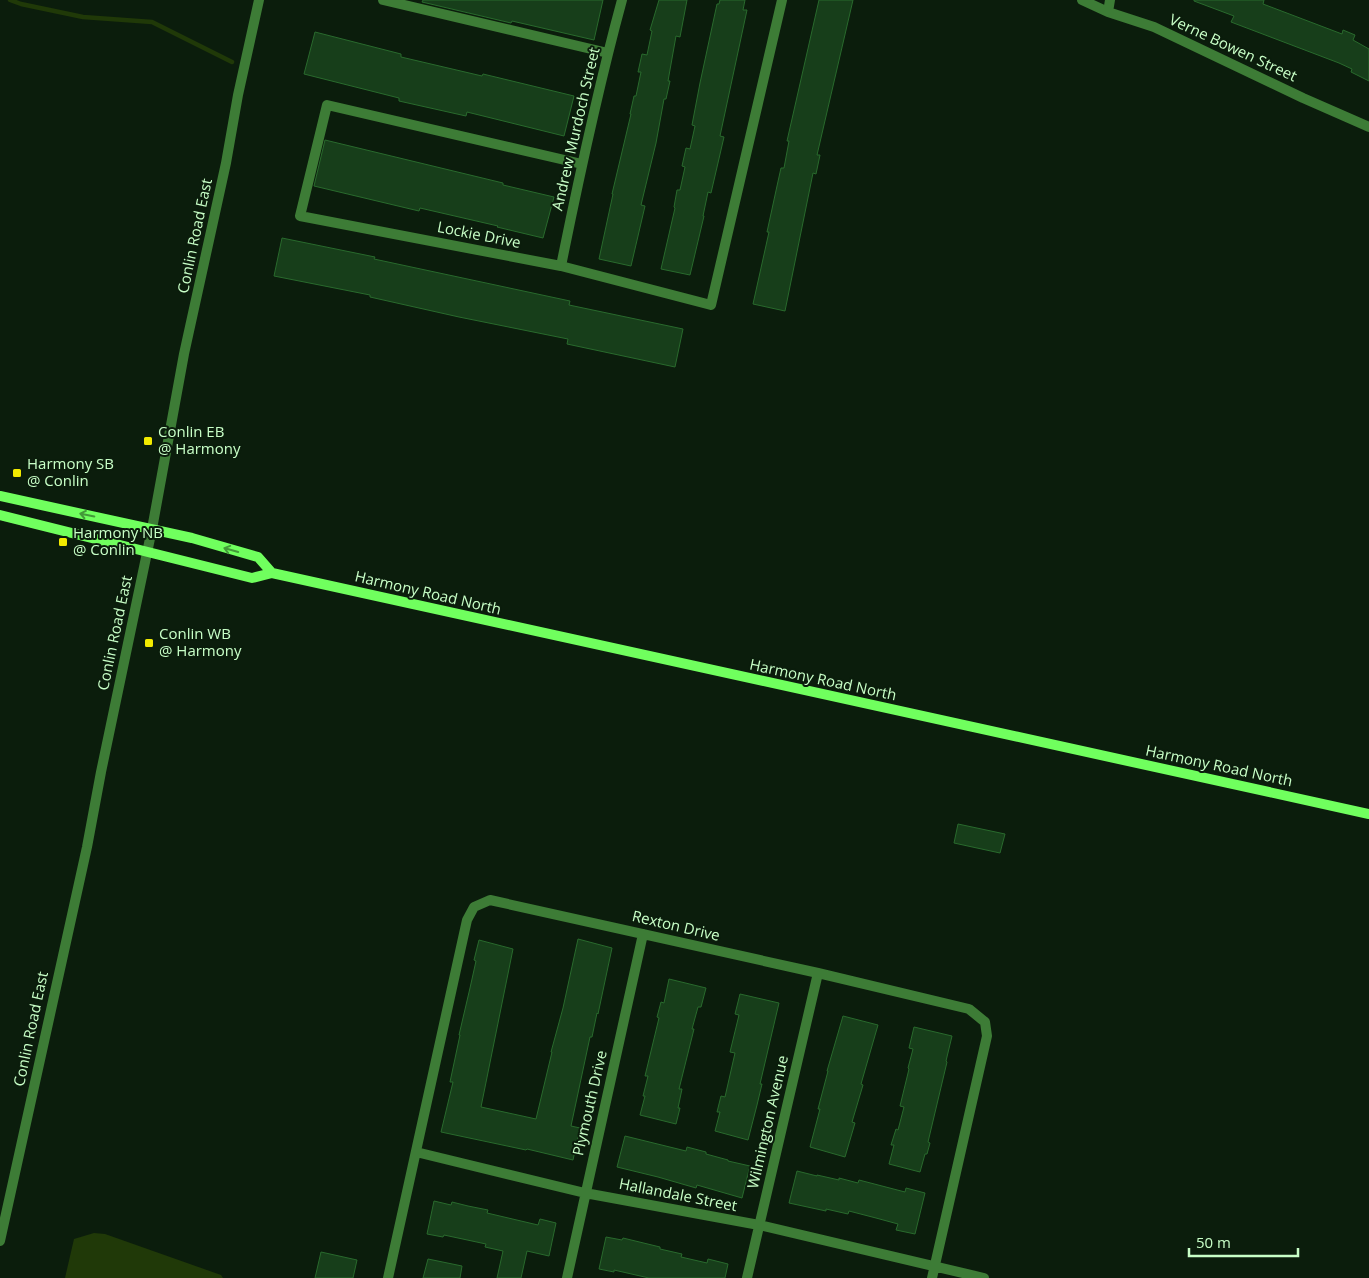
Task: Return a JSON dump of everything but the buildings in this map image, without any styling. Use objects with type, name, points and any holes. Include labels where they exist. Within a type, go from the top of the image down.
[{"type":"main road","points":[[0,496],[192,538],[258,557],[272,573]]},
{"type":"main road","name":"Harmony Road North","points":[[0,515],[252,578],[272,573],[1369,814]]},
{"type":"street","name":"Conlin Road East","points":[[0,1241],[87,847],[152,529],[184,354],[226,163],[238,94],[259,0]]},
{"type":"street","points":[[383,0],[608,53]]},
{"type":"street","name":"Andrew Murdoch Street","points":[[561,266],[582,164],[622,0]]},
{"type":"street","name":"Lockie Drive","points":[[582,164],[327,105],[300,216],[561,266],[711,305],[782,0]]},
{"type":"street","name":"Verne Bowen Street","points":[[1082,0],[1108,12],[1154,27],[1303,98],[1369,127]]},
{"type":"street","points":[[1108,12],[1110,0]]},
{"type":"street","name":"Rexton Drive","points":[[388,1278],[466,920],[474,907],[490,900],[818,973],[969,1009],[985,1022],[987,1036],[932,1278]]},
{"type":"street","name":"Plymouth Drive","points":[[567,1278],[643,934]]},
{"type":"street","name":"Wilmington Avenue","points":[[747,1278],[818,973]]},
{"type":"street","name":"Hallandale Street","points":[[416,1152],[585,1193],[759,1226],[984,1278]]},
{"type":"shaded area","points":[[94,1233],[105,1234],[221,1275],[223,1278],[65,1278],[74,1239]]},
{"type":"waterway","points":[[10,0],[83,17],[152,22],[232,62]]},
{"type":"place","name":"Conlin EB @ Harmony","points":[[148,441]]},
{"type":"place","name":"Harmony SB @ Conlin","points":[[17,473]]},
{"type":"place","name":"Harmony NB @ Conlin","points":[[63,542]]},
{"type":"place","name":"Conlin WB @ Harmony","points":[[149,643]]}]
